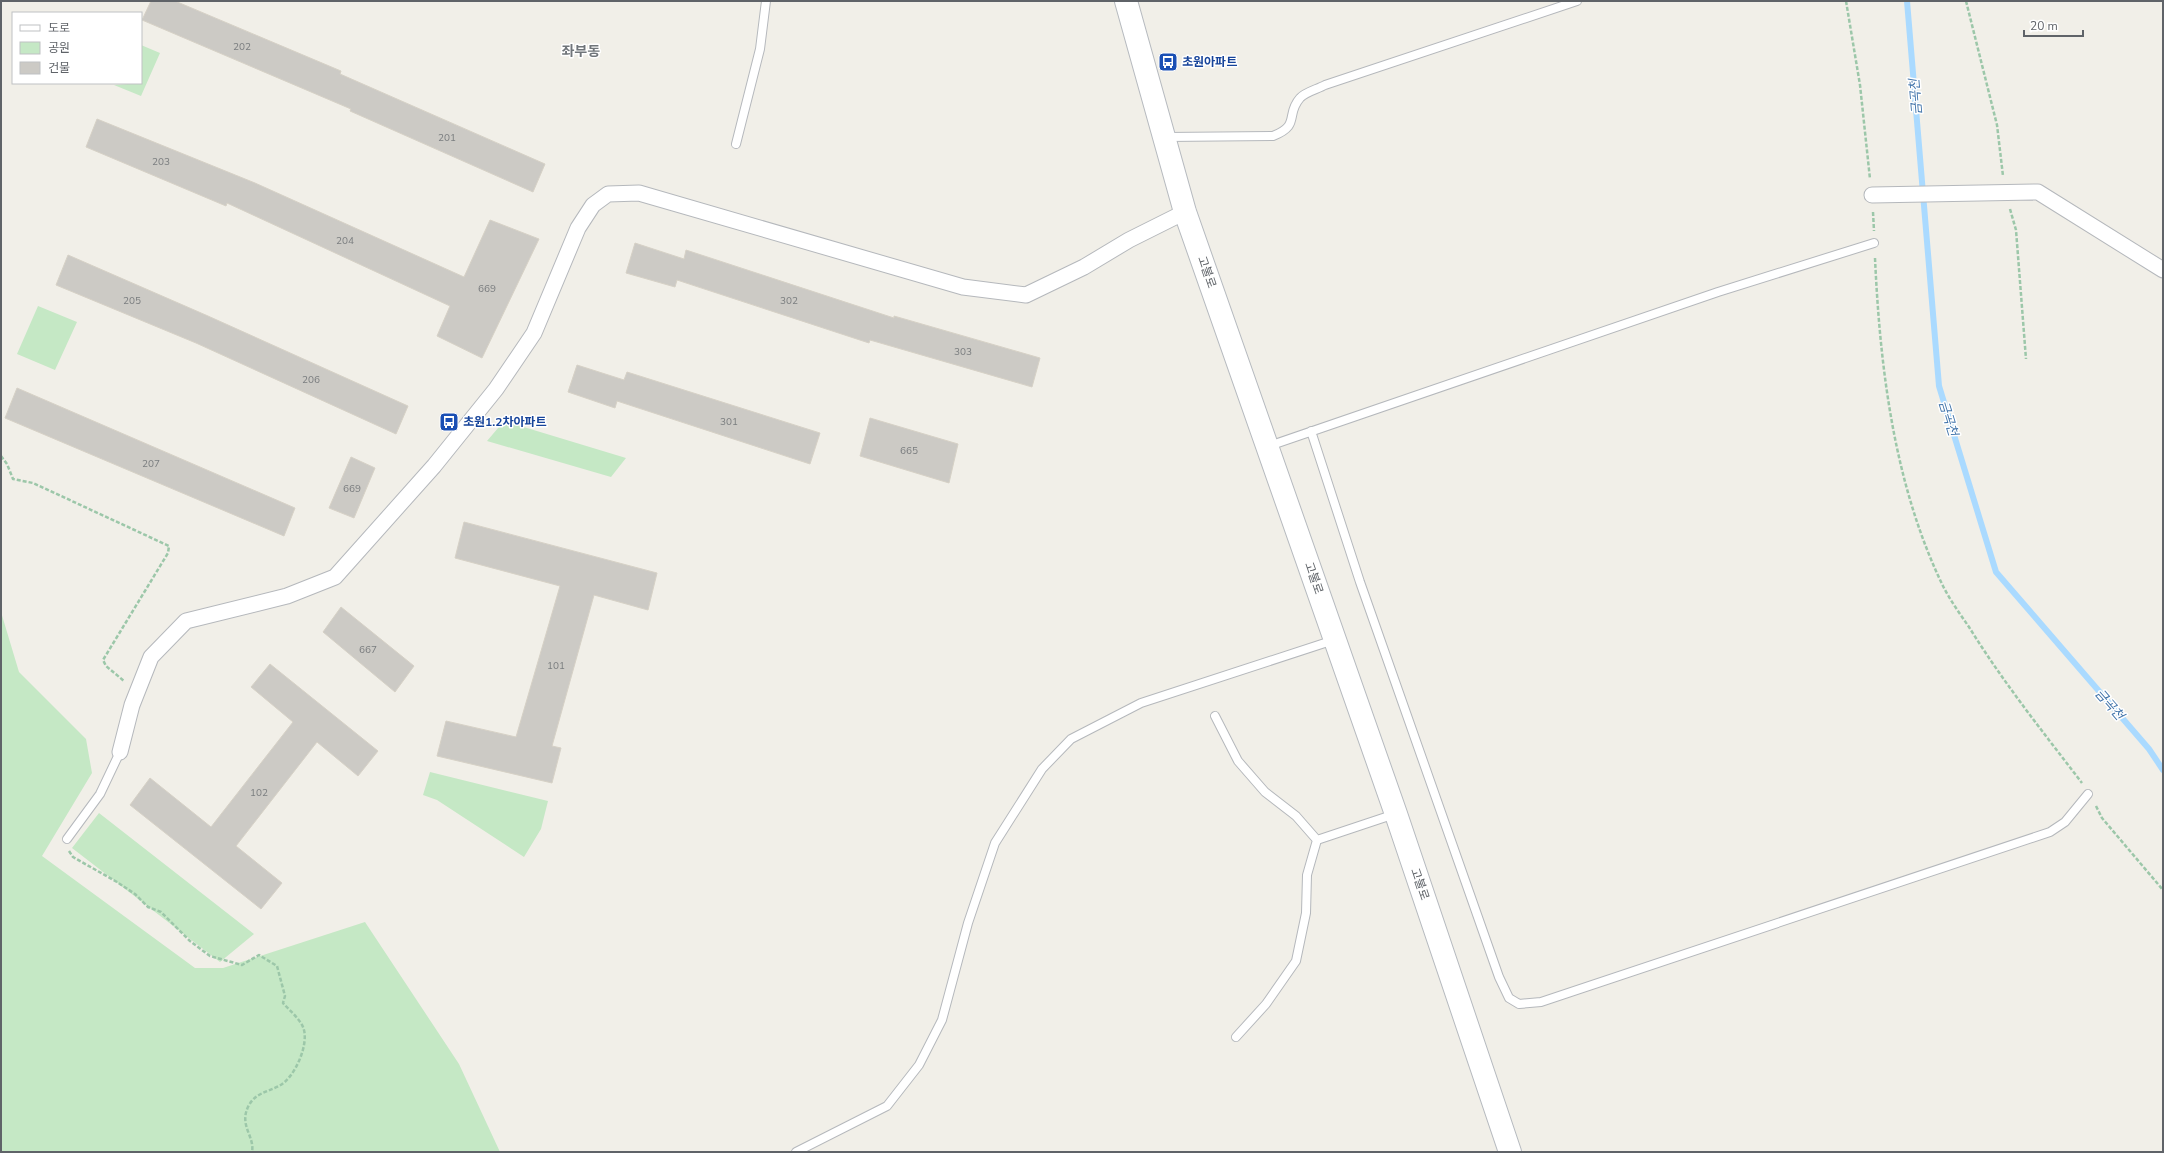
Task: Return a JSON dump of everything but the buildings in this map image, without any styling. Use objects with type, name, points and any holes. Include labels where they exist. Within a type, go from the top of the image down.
[{"type":"main road","name":"고불로","points":[[1126,1],[1186,212],[1396,814],[1510,1152]]},
{"type":"street","points":[[120,752],[137,692],[151,657],[186,622],[287,596],[335,577],[434,466],[496,389],[534,333],[578,228],[593,205],[608,194],[639,192],[963,287],[1026,295],[1084,267],[1129,240],[1186,212]]},
{"type":"street","points":[[1872,195],[1973,195],[2038,192],[2163,270]]},
{"type":"lane","points":[[736,144],[760,49],[766,1]]},
{"type":"lane","points":[[1165,137],[1273,136],[1286,131],[1291,124],[1295,105],[1301,96],[1325,85],[1577,1]]},
{"type":"lane","points":[[1268,446],[1718,292],[1874,243]]},
{"type":"lane","points":[[1310,431],[1360,582],[1496,970],[1509,998],[1519,1004],[1541,1002],[2050,832],[2065,822],[2088,794]]},
{"type":"lane","points":[[796,1152],[888,1106],[919,1065],[942,1020],[968,923],[995,843],[1042,769],[1071,739],[1141,702],[1336,640]]},
{"type":"lane","points":[[1215,716],[1238,761],[1265,792],[1296,816],[1317,840]]},
{"type":"lane","points":[[66,840],[100,794],[120,752]]},
{"type":"lane","points":[[1317,840],[1396,814]]},
{"type":"lane","points":[[1236,1037],[1266,1004],[1296,961],[1306,913],[1307,875],[1317,840]]},
{"type":"path","points":[[1846,1],[1860,85],[1872,195],[1877,308],[1895,443],[1918,526],[1944,587],[1991,663],[2088,794],[2102,818],[2163,890]]},
{"type":"path","points":[[1,456],[7,464],[13,479],[33,483],[169,546],[168,553],[103,660],[106,666],[137,692]]},
{"type":"path","points":[[66,840],[64,843],[73,857],[118,882],[135,894],[148,907],[161,912],[190,941],[210,956],[242,965],[259,955],[277,966],[285,996],[283,1003],[303,1026],[306,1040],[294,1069],[280,1085],[257,1096],[248,1106],[245,1127],[254,1144],[252,1152]]},
{"type":"green space","points":[[142,45],[160,53],[141,96],[114,85],[142,84]]},
{"type":"green space","points":[[38,306],[77,322],[55,370],[17,354]]},
{"type":"green space","points":[[504,421],[626,458],[611,477],[487,441]]},
{"type":"green space","points":[[1,612],[19,672],[86,739],[92,773],[42,856],[195,968],[223,968],[365,922],[459,1064],[500,1152],[1,1152]]},
{"type":"green space","points":[[430,772],[548,801],[541,829],[524,857],[437,800],[423,795]]},
{"type":"green space","points":[[99,813],[254,934],[220,962],[72,848]]},
{"type":"waterway","name":"금곡천","points":[[1907,1],[1939,386],[1996,572],[2149,749],[2163,770]]},
{"type":"place","name":"초원아파트","points":[[1168,62]]},
{"type":"place","name":"초원1.2차아파트","points":[[449,422]]},
{"type":"district","name":"좌부동","points":[[581,51]]}]
